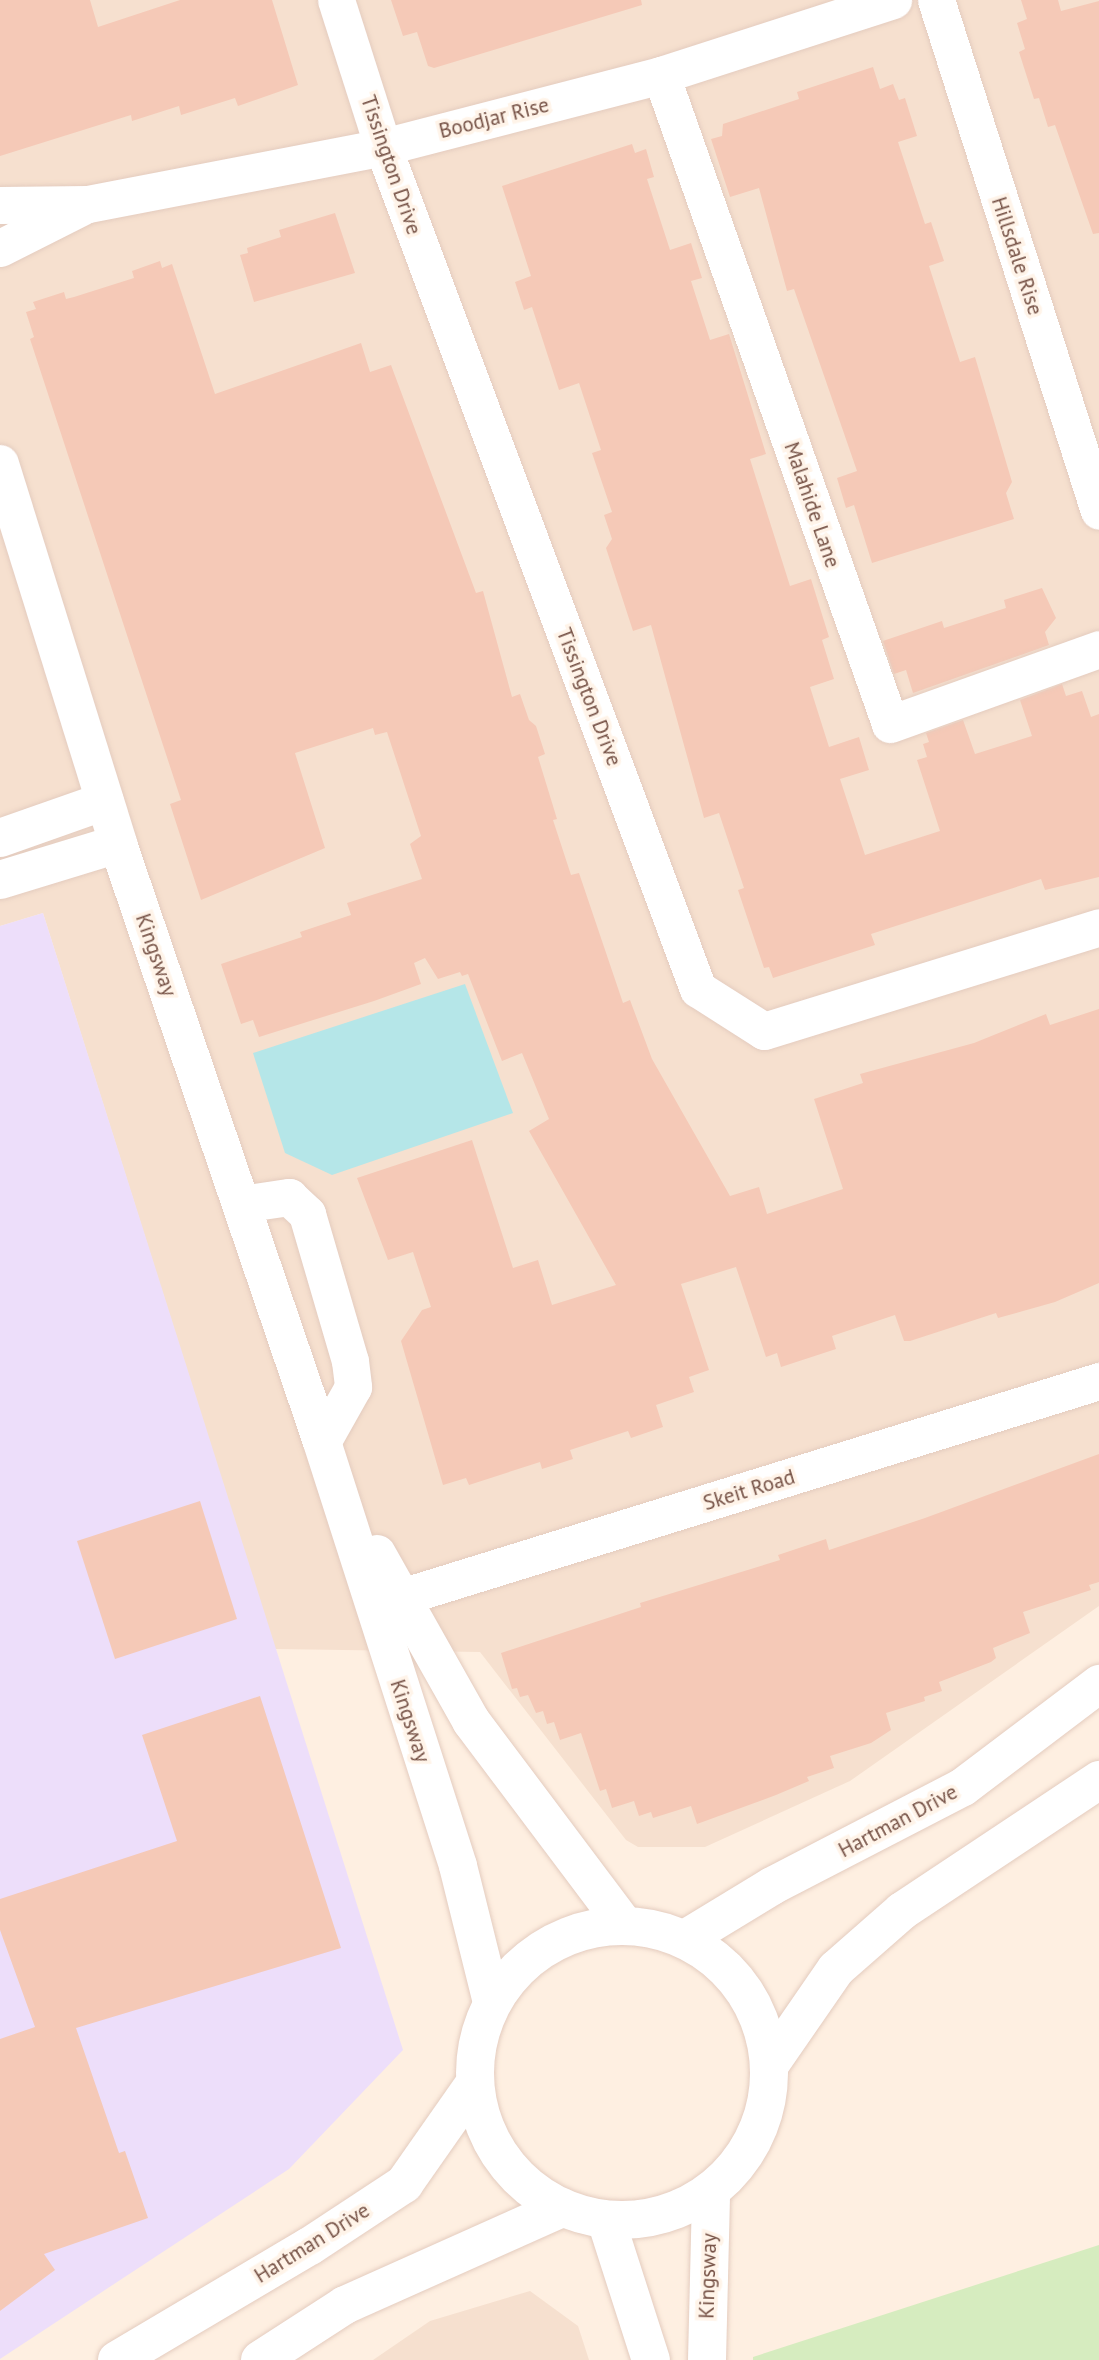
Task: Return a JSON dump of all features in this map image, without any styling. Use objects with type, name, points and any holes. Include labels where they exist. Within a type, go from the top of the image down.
[{"type":"main road","name":"Kingsway","points":[[0,464],[118,844],[322,1442],[458,1866],[492,2002]]},
{"type":"main road","points":[[0,838],[105,801]]},
{"type":"main road","points":[[0,880],[118,844]]},
{"type":"main road","name":"Kingsway","points":[[322,1442],[398,1598],[471,1721],[624,1925]]},
{"type":"main road","name":"Hartman Drive","points":[[685,1939],[772,1886],[963,1787],[1099,1684]]},
{"type":"main road","points":[[769,2066],[836,1969],[902,1912],[1099,1780]]},
{"type":"main road","points":[[624,1925],[685,1939],[708,1953],[744,1991],[757,2014],[769,2066],[768,2090],[755,2136],[744,2157],[711,2191],[661,2216],[606,2220],[562,2208],[532,2190],[507,2166],[489,2137],[472,2087],[475,2052],[492,2002],[520,1965],[548,1945],[579,1931],[624,1925]]},
{"type":"main road","name":"Hartman Drive","points":[[117,2360],[310,2246],[404,2184],[472,2087]]},
{"type":"main road","name":"Kingsway","points":[[707,2360],[711,2191]]},
{"type":"main road","points":[[260,2360],[345,2305],[562,2208]]},
{"type":"main road","points":[[606,2220],[651,2360]]},
{"type":"street","name":"Tissington Drive","points":[[336,0],[383,147],[698,989],[764,1031],[1099,927]]},
{"type":"street","name":"Boodjar Rise","points":[[0,205],[88,204],[383,147],[661,75],[892,0]]},
{"type":"street","name":"Hillsdale Rise","points":[[936,0],[1099,511]]},
{"type":"street","name":"Malahide Lane","points":[[661,75],[890,724],[1099,649]]},
{"type":"street","name":"Boodjar Rise","points":[[0,248],[88,204]]},
{"type":"street","points":[[241,1204],[289,1197],[307,1214],[350,1361],[354,1388],[322,1442]]},
{"type":"street","name":"Skeit Road","points":[[398,1598],[1099,1381]]},
{"type":"shaded area","points":[[0,0],[1099,0],[1099,1606],[850,1781],[705,1847],[638,1847],[626,1840],[480,1652],[275,1649],[43,913],[0,926]]},
{"type":"shaded area","points":[[43,913],[403,2050],[289,2169],[0,2359],[0,926]]},
{"type":"shaded area","points":[[530,2291],[578,2326],[589,2360],[373,2360],[430,2321]]},
{"type":"green space","points":[[1099,2245],[1099,2360],[753,2360],[753,2357]]},
{"type":"water","points":[[465,984],[513,1113],[332,1175],[285,1153],[253,1053]]},
{"type":"building","points":[[0,0],[90,0],[98,27],[180,0],[272,0],[298,85],[238,106],[235,98],[181,115],[179,106],[132,121],[131,115],[0,156]]},
{"type":"building","points":[[391,0],[641,0],[642,5],[434,68],[428,66],[417,32],[403,36]]},
{"type":"building","points":[[1021,0],[1058,0],[1061,11],[1099,1],[1099,233],[1093,234],[1055,125],[1048,127],[1039,98],[1034,99],[1019,52],[1025,49],[1017,23],[1027,19]]},
{"type":"building","points":[[873,67],[880,89],[893,84],[899,100],[905,98],[917,136],[898,142],[925,224],[931,222],[944,261],[929,266],[960,362],[975,357],[1012,482],[1006,493],[1014,519],[872,563],[854,505],[846,508],[837,478],[857,471],[794,289],[787,291],[759,188],[730,197],[711,139],[722,136],[723,124],[799,99],[797,92]]},
{"type":"building","points":[[632,144],[635,153],[646,149],[654,177],[647,179],[670,250],[691,243],[702,278],[691,281],[710,340],[729,334],[766,454],[750,459],[790,586],[811,579],[829,637],[822,640],[834,679],[810,687],[829,747],[859,737],[869,770],[840,779],[865,855],[940,831],[917,760],[927,757],[923,744],[929,742],[926,733],[963,720],[975,754],[1032,736],[1020,700],[1062,684],[1066,696],[1082,691],[1091,717],[1099,714],[1099,877],[1045,890],[1041,879],[871,934],[875,945],[773,978],[769,967],[764,968],[738,890],[744,888],[719,813],[704,818],[651,625],[633,631],[606,548],[612,539],[604,515],[612,512],[592,453],[601,450],[579,383],[559,390],[532,307],[524,310],[515,282],[531,276],[502,186]]},
{"type":"building","points":[[335,213],[355,273],[254,302],[240,255],[248,253],[247,248],[281,237],[279,230]]},
{"type":"building","points":[[160,261],[162,268],[172,264],[215,394],[361,343],[370,372],[391,365],[476,593],[483,591],[512,697],[520,694],[529,720],[536,726],[545,754],[538,757],[557,819],[553,820],[571,875],[579,873],[623,1003],[630,1000],[652,1059],[730,1196],[759,1187],[767,1214],[843,1189],[814,1099],[863,1083],[860,1074],[974,1043],[1046,1014],[1050,1025],[1099,1009],[1099,1283],[1055,1302],[998,1318],[996,1313],[910,1341],[904,1341],[895,1315],[832,1336],[836,1349],[781,1367],[777,1353],[766,1357],[736,1267],[681,1284],[709,1370],[689,1377],[694,1392],[656,1405],[663,1427],[631,1438],[628,1431],[570,1450],[573,1459],[542,1469],[540,1462],[469,1485],[466,1478],[443,1485],[401,1341],[422,1310],[431,1307],[413,1252],[388,1260],[357,1178],[472,1140],[513,1268],[538,1260],[552,1305],[616,1285],[529,1131],[549,1119],[522,1053],[502,1061],[468,974],[462,976],[460,972],[438,979],[425,958],[414,963],[421,984],[374,1001],[259,1037],[253,1020],[241,1024],[221,964],[302,937],[300,932],[351,915],[347,903],[422,879],[410,844],[421,836],[387,732],[375,735],[373,728],[295,753],[325,848],[201,900],[170,804],[181,800],[30,339],[34,337],[26,312],[36,309],[33,302],[64,292],[66,299],[134,278],[132,271]]},
{"type":"building","points":[[1042,588],[1056,618],[1045,632],[1049,645],[913,693],[906,670],[894,674],[883,641],[942,621],[944,628],[1006,608],[1004,600]]},
{"type":"building","points":[[1099,1454],[1099,1582],[1089,1585],[1091,1590],[1023,1612],[1030,1633],[993,1648],[996,1658],[991,1662],[939,1682],[942,1691],[924,1697],[925,1701],[886,1713],[891,1730],[871,1743],[830,1756],[834,1768],[807,1777],[809,1781],[776,1795],[697,1824],[691,1806],[653,1818],[651,1812],[639,1816],[634,1801],[612,1808],[606,1789],[600,1791],[581,1733],[560,1740],[554,1722],[547,1724],[543,1711],[536,1713],[528,1695],[520,1697],[517,1688],[512,1689],[501,1653],[641,1607],[640,1603],[780,1560],[778,1555],[826,1539],[829,1550]]},
{"type":"building","points":[[200,1501],[237,1619],[115,1659],[77,1541]]},
{"type":"building","points":[[260,1696],[341,1948],[76,2028],[119,2153],[125,2151],[148,2218],[44,2254],[55,2270],[0,2311],[0,2039],[35,2027],[0,1930],[0,1899],[177,1841],[142,1735]]}]
